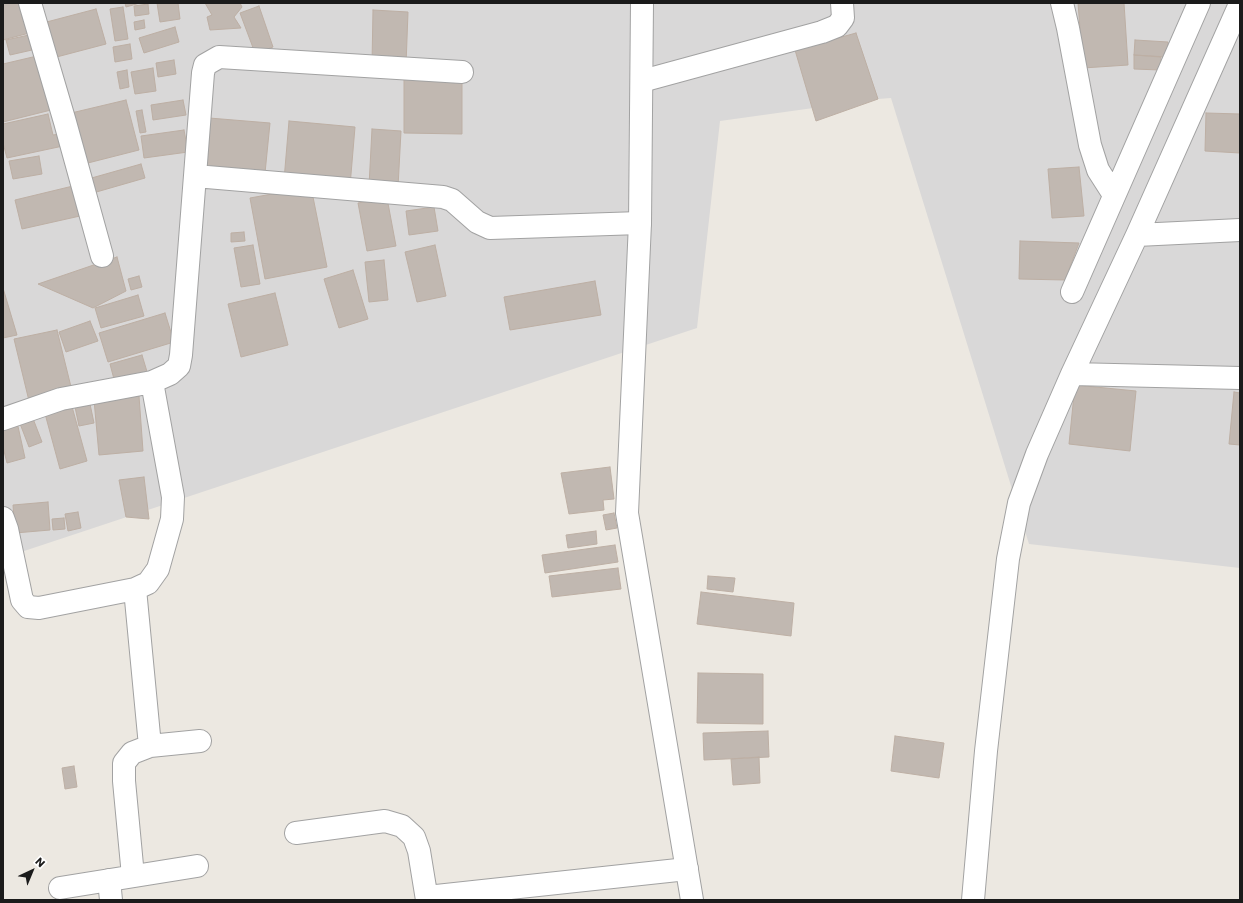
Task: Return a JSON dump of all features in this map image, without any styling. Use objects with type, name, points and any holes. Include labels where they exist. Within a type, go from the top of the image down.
[{"type":"street","points":[[30,3],[102,256]]},
{"type":"street","points":[[642,3],[640,223],[627,513],[692,900]]},
{"type":"street","points":[[642,81],[822,32],[837,26],[843,18],[842,3]]},
{"type":"street","points":[[1062,3],[1090,144],[1098,170],[1114,195]]},
{"type":"street","points":[[1072,292],[1199,3]]},
{"type":"street","points":[[973,900],[986,750],[1010,552],[1019,503],[1037,454],[1072,374],[1137,235],[1238,11]]},
{"type":"street","points":[[3,418],[61,400],[152,382],[170,374],[179,366],[196,176],[203,73],[205,65],[219,57],[462,72]]},
{"type":"street","points":[[196,176],[443,197],[452,200],[477,222],[490,228],[640,223]]},
{"type":"street","points":[[1137,235],[1240,230]]},
{"type":"street","points":[[1072,374],[1240,378]]},
{"type":"street","points":[[3,518],[7,529],[22,600],[28,607],[39,608],[136,589],[148,583],[158,569],[172,519],[173,497],[152,382]]},
{"type":"street","points":[[136,589],[150,746]]},
{"type":"street","points":[[133,876],[124,780],[124,764],[132,754],[150,746],[200,741]]},
{"type":"street","points":[[296,833],[385,821],[402,826],[414,837],[419,851],[427,898],[687,869]]},
{"type":"street","points":[[60,888],[110,890],[133,876],[197,866]]},
{"type":"shaded area","points":[[3,3],[1240,3],[1240,568],[1029,544],[891,98],[720,121],[697,328],[3,558]]},
{"type":"building","points":[[3,3],[24,3],[33,32],[3,40]]},
{"type":"building","points":[[125,3],[140,3],[126,7]]},
{"type":"building","points":[[157,3],[178,3],[180,19],[160,22]]},
{"type":"building","points":[[205,3],[240,3],[242,7],[234,17],[241,28],[210,30],[207,17],[212,15]]},
{"type":"building","points":[[1078,3],[1124,3],[1128,65],[1083,68]]},
{"type":"building","points":[[148,4],[149,14],[135,16],[134,6]]},
{"type":"building","points":[[259,6],[273,47],[255,53],[240,13]]},
{"type":"building","points":[[123,7],[128,39],[115,41],[110,9]]},
{"type":"building","points":[[96,9],[106,44],[49,59],[39,24]]},
{"type":"building","points":[[373,10],[408,12],[406,65],[372,64]]},
{"type":"building","points":[[144,20],[145,28],[135,30],[134,22]]},
{"type":"building","points":[[175,27],[179,42],[144,53],[139,38]]},
{"type":"building","points":[[856,33],[878,99],[816,121],[795,50]]},
{"type":"building","points":[[29,35],[32,50],[10,55],[6,40]]},
{"type":"building","points":[[1135,40],[1168,42],[1167,57],[1134,55]]},
{"type":"building","points":[[130,44],[132,59],[115,62],[113,47]]},
{"type":"building","points":[[1134,55],[1161,57],[1160,70],[1134,69]]},
{"type":"building","points":[[37,56],[51,110],[3,122],[3,64]]},
{"type":"building","points":[[174,60],[176,74],[158,77],[156,63]]},
{"type":"building","points":[[153,68],[156,91],[135,94],[131,72]]},
{"type":"building","points":[[127,70],[129,87],[120,89],[117,72]]},
{"type":"building","points":[[404,78],[462,79],[462,134],[404,133]]},
{"type":"building","points":[[126,100],[139,150],[80,165],[67,114]]},
{"type":"building","points":[[183,100],[186,115],[153,120],[151,105]]},
{"type":"building","points":[[142,110],[146,132],[140,133],[136,111]]},
{"type":"building","points":[[1206,113],[1240,114],[1240,153],[1205,151]]},
{"type":"building","points":[[48,114],[53,135],[60,134],[63,146],[7,158],[3,143],[3,124]]},
{"type":"building","points":[[209,118],[270,123],[265,173],[205,167]]},
{"type":"building","points":[[289,121],[355,127],[350,186],[284,180]]},
{"type":"building","points":[[372,129],[401,131],[398,187],[369,186]]},
{"type":"building","points":[[184,130],[188,152],[144,158],[141,136]]},
{"type":"building","points":[[39,156],[42,174],[13,179],[9,161]]},
{"type":"building","points":[[141,164],[145,178],[86,195],[81,181]]},
{"type":"building","points":[[1079,167],[1084,216],[1052,218],[1048,169]]},
{"type":"building","points":[[73,186],[80,216],[22,229],[15,200]]},
{"type":"building","points":[[311,187],[327,267],[265,279],[250,198]]},
{"type":"building","points":[[387,198],[396,246],[367,251],[358,203]]},
{"type":"building","points":[[434,207],[438,231],[409,235],[406,211]]},
{"type":"building","points":[[244,232],[245,241],[231,242],[231,233]]},
{"type":"building","points":[[1020,241],[1079,243],[1065,280],[1019,279]]},
{"type":"building","points":[[253,245],[260,284],[241,287],[234,248]]},
{"type":"building","points":[[435,245],[446,296],[417,302],[405,252]]},
{"type":"building","points":[[117,257],[126,291],[93,308],[38,284]]},
{"type":"building","points":[[384,260],[388,300],[369,302],[365,262]]},
{"type":"building","points":[[353,270],[368,319],[339,328],[324,279]]},
{"type":"building","points":[[139,276],[142,287],[131,290],[128,279]]},
{"type":"building","points":[[595,281],[601,315],[510,330],[504,297]]},
{"type":"building","points":[[3,288],[17,335],[3,338]]},
{"type":"building","points":[[275,293],[288,345],[241,357],[228,304]]},
{"type":"building","points":[[138,295],[144,316],[101,328],[95,308]]},
{"type":"building","points":[[165,313],[174,342],[108,362],[99,333]]},
{"type":"building","points":[[90,321],[98,341],[66,352],[59,332]]},
{"type":"building","points":[[57,330],[73,395],[30,405],[14,339]]},
{"type":"building","points":[[142,355],[148,375],[115,383],[110,364]]},
{"type":"building","points":[[1075,385],[1136,391],[1130,451],[1069,444]]},
{"type":"building","points":[[1234,392],[1240,393],[1240,445],[1229,444]]},
{"type":"building","points":[[139,396],[143,451],[99,455],[94,400]]},
{"type":"building","points":[[71,403],[87,461],[60,469],[44,410]]},
{"type":"building","points":[[90,404],[94,423],[79,426],[75,407]]},
{"type":"building","points":[[32,416],[42,442],[29,447],[19,421]]},
{"type":"building","points":[[17,422],[25,458],[7,463],[3,447],[3,426]]},
{"type":"building","points":[[610,467],[614,499],[603,500],[604,510],[569,514],[561,473]]},
{"type":"building","points":[[144,477],[149,519],[126,517],[119,480]]},
{"type":"building","points":[[48,502],[50,530],[15,533],[13,505]]},
{"type":"building","points":[[78,512],[81,528],[68,531],[65,514]]},
{"type":"building","points":[[614,513],[617,528],[606,530],[603,515]]},
{"type":"building","points":[[64,518],[65,529],[53,530],[52,519]]},
{"type":"building","points":[[596,531],[597,544],[568,548],[566,535]]},
{"type":"building","points":[[615,545],[618,562],[545,573],[542,555]]},
{"type":"building","points":[[618,568],[621,589],[552,597],[549,576]]},
{"type":"building","points":[[708,576],[735,578],[733,592],[707,589]]},
{"type":"building","points":[[701,592],[794,603],[791,636],[697,624]]},
{"type":"building","points":[[698,673],[763,674],[763,724],[697,723]]},
{"type":"building","points":[[768,731],[769,757],[704,760],[703,733]]},
{"type":"building","points":[[895,736],[944,743],[939,778],[891,771]]},
{"type":"building","points":[[759,757],[760,783],[733,785],[731,759]]},
{"type":"building","points":[[74,766],[77,787],[65,789],[62,768]]}]
